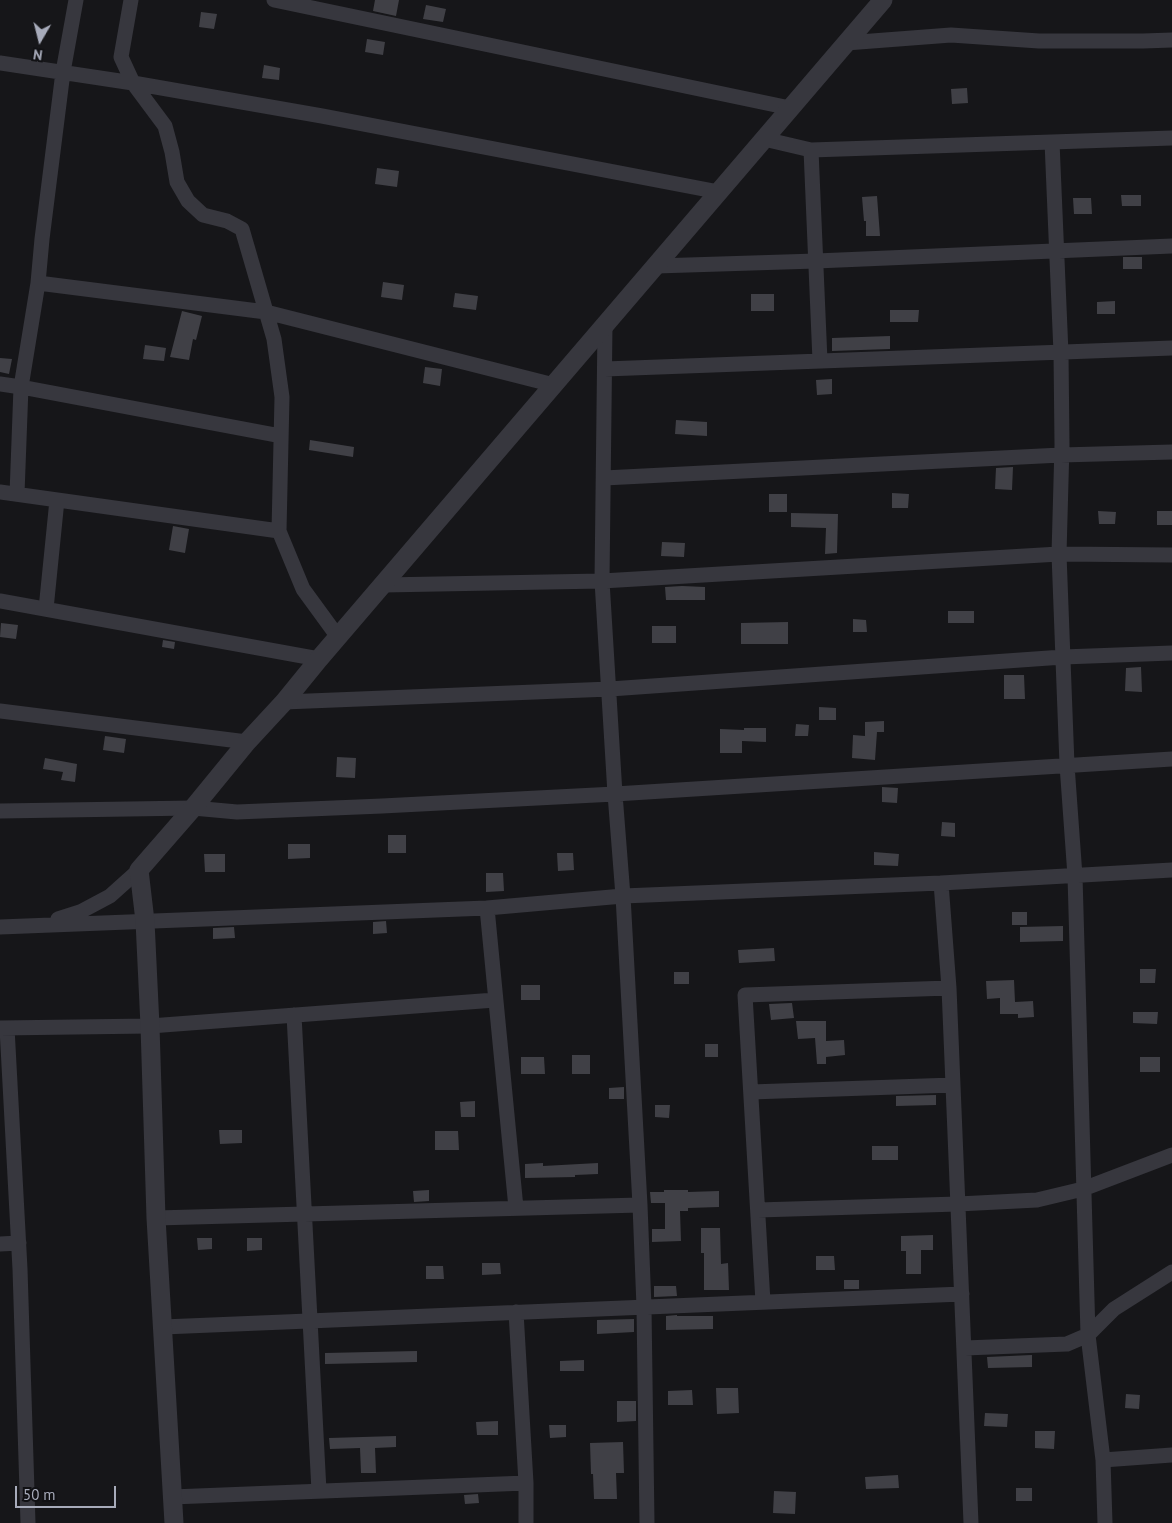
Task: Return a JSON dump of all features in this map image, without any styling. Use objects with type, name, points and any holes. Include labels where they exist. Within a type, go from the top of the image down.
[{"type":"street","points":[[17,494],[21,387],[38,283],[63,72],[76,0]]},
{"type":"street","points":[[131,0],[120,57],[133,83],[165,126],[177,182],[188,201],[203,215],[227,221],[242,229],[274,339],[282,397],[279,531],[303,589],[338,637]]},
{"type":"street","points":[[274,0],[790,108]]},
{"type":"street","points":[[39,925],[80,912],[110,896],[139,870],[883,0]]},
{"type":"street","points":[[846,43],[951,35],[1039,41],[1172,40]]},
{"type":"street","points":[[0,63],[133,83],[322,116],[719,192]]},
{"type":"street","points":[[764,139],[811,150],[1172,138]]},
{"type":"street","points":[[1052,142],[1061,352],[1059,554],[1067,766],[1075,876],[1088,1335],[1103,1460],[1105,1523]]},
{"type":"street","points":[[811,150],[820,361]]},
{"type":"street","points":[[656,266],[1172,246]]},
{"type":"street","points":[[38,283],[266,312],[554,384]]},
{"type":"street","points":[[605,325],[602,581],[623,896],[640,1205],[644,1307],[647,1523]]},
{"type":"street","points":[[605,369],[1172,348]]},
{"type":"street","points":[[0,384],[281,436]]},
{"type":"street","points":[[604,478],[1061,455],[1172,452]]},
{"type":"street","points":[[0,492],[279,531]]},
{"type":"street","points":[[46,609],[57,500]]},
{"type":"street","points":[[383,585],[602,581],[1059,554],[1172,555]]},
{"type":"street","points":[[0,600],[319,659]]},
{"type":"street","points":[[284,702],[610,689],[1063,657],[1172,653]]},
{"type":"street","points":[[0,711],[247,742]]},
{"type":"street","points":[[0,811],[193,808],[237,812],[615,794],[1172,759]]},
{"type":"street","points":[[139,870],[145,921],[156,1218],[174,1523]]},
{"type":"street","points":[[0,927],[487,908],[623,896],[941,884],[1172,870]]},
{"type":"street","points":[[941,884],[949,988],[971,1523]]},
{"type":"street","points":[[487,908],[516,1208]]},
{"type":"street","points":[[763,1302],[744,995],[949,988]]},
{"type":"street","points":[[28,1523],[19,1243],[4,1028],[150,1026],[495,1000]]},
{"type":"street","points":[[294,1015],[319,1491]]},
{"type":"street","points":[[751,1092],[953,1085]]},
{"type":"street","points":[[758,1210],[1037,1200],[1084,1189],[1172,1155]]},
{"type":"street","points":[[156,1218],[640,1205]]},
{"type":"street","points":[[0,1244],[19,1243]]},
{"type":"street","points":[[965,1348],[1066,1344],[1088,1335],[1114,1309],[1172,1272]]},
{"type":"street","points":[[163,1327],[962,1294]]},
{"type":"street","points":[[516,1312],[526,1483],[526,1523]]},
{"type":"street","points":[[1103,1460],[1172,1455]]},
{"type":"street","points":[[172,1497],[526,1483]]},
{"type":"building","points":[[375,0],[399,0],[396,16],[373,11]]},
{"type":"building","points":[[426,5],[446,9],[443,22],[423,19]]},
{"type":"building","points":[[201,12],[217,14],[214,29],[199,27]]},
{"type":"building","points":[[367,39],[385,42],[383,55],[365,52]]},
{"type":"building","points":[[264,65],[280,68],[279,80],[262,78]]},
{"type":"building","points":[[967,88],[968,103],[952,104],[951,89]]},
{"type":"building","points":[[377,168],[399,171],[397,187],[375,184]]},
{"type":"building","points":[[1121,195],[1141,195],[1141,206],[1122,206]]},
{"type":"building","points":[[877,196],[880,236],[866,236],[866,221],[864,221],[862,197]]},
{"type":"building","points":[[1073,198],[1091,198],[1092,214],[1074,214]]},
{"type":"building","points":[[1123,257],[1142,257],[1142,269],[1123,269]]},
{"type":"building","points":[[383,282],[404,285],[402,300],[381,297]]},
{"type":"building","points":[[455,293],[478,296],[476,310],[453,307]]},
{"type":"building","points":[[751,294],[774,294],[774,311],[751,311]]},
{"type":"building","points":[[1115,301],[1115,314],[1097,314],[1097,302]]},
{"type":"building","points":[[890,310],[919,310],[918,322],[890,322]]},
{"type":"building","points":[[182,311],[202,316],[196,340],[193,339],[189,360],[170,357]]},
{"type":"building","points":[[890,336],[890,349],[832,351],[832,338]]},
{"type":"building","points":[[145,345],[166,348],[164,361],[143,359]]},
{"type":"building","points":[[0,358],[12,359],[9,374],[0,372]]},
{"type":"building","points":[[425,367],[442,369],[440,386],[423,383]]},
{"type":"building","points":[[832,379],[832,394],[817,395],[816,380]]},
{"type":"building","points":[[676,420],[707,422],[707,436],[675,434]]},
{"type":"building","points":[[310,440],[354,447],[353,457],[309,450]]},
{"type":"building","points":[[1013,467],[1012,490],[995,489],[996,468]]},
{"type":"building","points":[[892,493],[909,494],[908,508],[892,508]]},
{"type":"building","points":[[769,494],[787,494],[787,512],[769,512]]},
{"type":"building","points":[[1098,511],[1116,512],[1115,524],[1099,524]]},
{"type":"building","points":[[1157,511],[1172,511],[1172,525],[1157,525]]},
{"type":"building","points":[[791,513],[838,514],[837,553],[825,554],[826,528],[791,527]]},
{"type":"building","points":[[173,526],[189,529],[185,553],[169,550]]},
{"type":"building","points":[[662,542],[685,543],[684,557],[661,556]]},
{"type":"building","points":[[665,587],[705,587],[705,600],[666,600]]},
{"type":"building","points":[[948,611],[974,611],[974,623],[948,623]]},
{"type":"building","points":[[853,619],[866,620],[867,632],[853,632]]},
{"type":"building","points":[[788,622],[788,644],[741,644],[741,623]]},
{"type":"building","points":[[1,623],[18,625],[16,639],[0,637]]},
{"type":"building","points":[[652,626],[676,626],[676,643],[652,643]]},
{"type":"building","points":[[163,640],[175,642],[174,649],[162,647]]},
{"type":"building","points":[[1141,667],[1142,692],[1125,691],[1126,668]]},
{"type":"building","points":[[1004,675],[1024,675],[1025,699],[1004,699]]},
{"type":"building","points":[[819,707],[836,708],[836,720],[819,720]]},
{"type":"building","points":[[884,721],[884,732],[877,732],[875,760],[852,758],[853,735],[865,736],[865,722]]},
{"type":"building","points":[[796,724],[809,725],[808,736],[795,736]]},
{"type":"building","points":[[744,728],[766,728],[766,742],[742,741],[742,753],[720,753],[720,729],[744,730]]},
{"type":"building","points":[[105,736],[126,739],[124,753],[103,750]]},
{"type":"building","points":[[337,757],[356,758],[355,778],[336,777]]},
{"type":"building","points":[[45,758],[77,764],[75,782],[61,780],[63,772],[43,769]]},
{"type":"building","points":[[882,787],[898,788],[897,803],[882,802]]},
{"type":"building","points":[[942,822],[955,823],[955,837],[941,836]]},
{"type":"building","points":[[388,835],[406,835],[406,853],[388,853]]},
{"type":"building","points":[[288,844],[310,844],[310,858],[288,859]]},
{"type":"building","points":[[874,852],[899,854],[898,866],[874,865]]},
{"type":"building","points":[[557,853],[573,853],[574,870],[558,871]]},
{"type":"building","points":[[204,854],[225,854],[225,872],[205,872]]},
{"type":"building","points":[[486,873],[503,873],[504,891],[486,892]]},
{"type":"building","points":[[1012,912],[1027,912],[1027,925],[1012,925]]},
{"type":"building","points":[[386,921],[387,933],[373,934],[373,922]]},
{"type":"building","points":[[1063,926],[1063,941],[1020,942],[1020,927]]},
{"type":"building","points":[[234,927],[235,938],[213,939],[213,928]]},
{"type":"building","points":[[774,948],[775,961],[739,963],[738,950]]},
{"type":"building","points":[[1140,969],[1156,969],[1155,983],[1140,983]]},
{"type":"building","points":[[674,972],[689,972],[689,984],[674,984]]},
{"type":"building","points":[[1014,980],[1015,1002],[1033,1001],[1034,1017],[1018,1018],[1018,1014],[1000,1014],[1000,998],[987,999],[986,981]]},
{"type":"building","points":[[521,985],[540,985],[540,1000],[521,1000]]},
{"type":"building","points":[[792,1003],[794,1018],[771,1020],[769,1004]]},
{"type":"building","points":[[1133,1012],[1158,1012],[1157,1024],[1133,1023]]},
{"type":"building","points":[[796,1021],[826,1021],[826,1041],[844,1040],[845,1055],[826,1057],[826,1064],[817,1064],[815,1038],[798,1039]]},
{"type":"building","points":[[705,1044],[718,1044],[718,1057],[705,1057]]},
{"type":"building","points":[[572,1055],[590,1055],[590,1074],[572,1074]]},
{"type":"building","points":[[521,1057],[544,1057],[545,1074],[521,1074]]},
{"type":"building","points":[[1140,1057],[1160,1057],[1160,1072],[1140,1072]]},
{"type":"building","points":[[624,1087],[624,1099],[609,1099],[609,1088]]},
{"type":"building","points":[[936,1095],[936,1105],[896,1106],[896,1096]]},
{"type":"building","points":[[475,1101],[475,1117],[461,1117],[460,1102]]},
{"type":"building","points":[[655,1105],[670,1105],[669,1118],[655,1117]]},
{"type":"building","points":[[219,1130],[242,1130],[242,1143],[220,1144]]},
{"type":"building","points":[[435,1131],[458,1131],[459,1150],[435,1150]]},
{"type":"building","points":[[872,1146],[898,1146],[898,1160],[872,1160]]},
{"type":"building","points":[[543,1163],[543,1166],[598,1163],[598,1174],[575,1175],[575,1177],[525,1178],[525,1164]]},
{"type":"building","points":[[429,1190],[429,1201],[414,1202],[413,1191]]},
{"type":"building","points":[[664,1190],[688,1190],[688,1192],[719,1191],[719,1207],[688,1208],[688,1211],[680,1211],[681,1241],[652,1242],[652,1229],[665,1229],[665,1203],[651,1203],[650,1192],[664,1192]]},
{"type":"building","points":[[701,1228],[720,1228],[721,1264],[728,1263],[729,1290],[704,1290],[704,1253],[701,1253]]},
{"type":"building","points":[[933,1235],[933,1250],[921,1250],[921,1274],[906,1274],[906,1251],[901,1251],[901,1236]]},
{"type":"building","points":[[197,1238],[212,1238],[212,1249],[198,1250]]},
{"type":"building","points":[[247,1238],[262,1238],[262,1250],[247,1251]]},
{"type":"building","points":[[816,1256],[834,1256],[835,1270],[816,1270]]},
{"type":"building","points":[[482,1263],[500,1263],[501,1274],[482,1275]]},
{"type":"building","points":[[426,1266],[443,1266],[444,1279],[426,1279]]},
{"type":"building","points":[[844,1280],[859,1280],[859,1289],[844,1289]]},
{"type":"building","points":[[654,1286],[676,1286],[677,1296],[654,1297]]},
{"type":"building","points":[[666,1316],[713,1316],[713,1329],[666,1330]]},
{"type":"building","points":[[634,1319],[634,1332],[597,1334],[597,1320]]},
{"type":"building","points":[[417,1351],[417,1362],[325,1364],[325,1353]]},
{"type":"building","points":[[1032,1355],[1032,1367],[988,1368],[987,1357]]},
{"type":"building","points":[[584,1360],[584,1371],[560,1371],[560,1361]]},
{"type":"building","points":[[716,1388],[738,1388],[739,1413],[717,1414]]},
{"type":"building","points":[[692,1390],[693,1405],[668,1405],[668,1391]]},
{"type":"building","points":[[1126,1394],[1140,1395],[1139,1409],[1125,1408]]},
{"type":"building","points":[[617,1401],[636,1401],[636,1421],[617,1422]]},
{"type":"building","points":[[985,1413],[1008,1414],[1007,1427],[984,1426]]},
{"type":"building","points":[[498,1421],[498,1435],[477,1435],[476,1422]]},
{"type":"building","points":[[549,1425],[566,1425],[566,1437],[550,1438]]},
{"type":"building","points":[[1035,1431],[1055,1431],[1054,1449],[1035,1448]]},
{"type":"building","points":[[396,1436],[396,1447],[375,1448],[376,1473],[361,1473],[360,1448],[330,1449],[329,1438]]},
{"type":"building","points":[[623,1442],[624,1473],[616,1473],[617,1499],[594,1499],[590,1443]]},
{"type":"building","points":[[898,1475],[899,1488],[866,1489],[865,1477]]},
{"type":"building","points":[[1016,1488],[1032,1488],[1032,1501],[1016,1501]]},
{"type":"building","points":[[774,1491],[796,1492],[795,1514],[773,1513]]},
{"type":"building","points":[[478,1494],[479,1503],[465,1504],[464,1495]]}]
